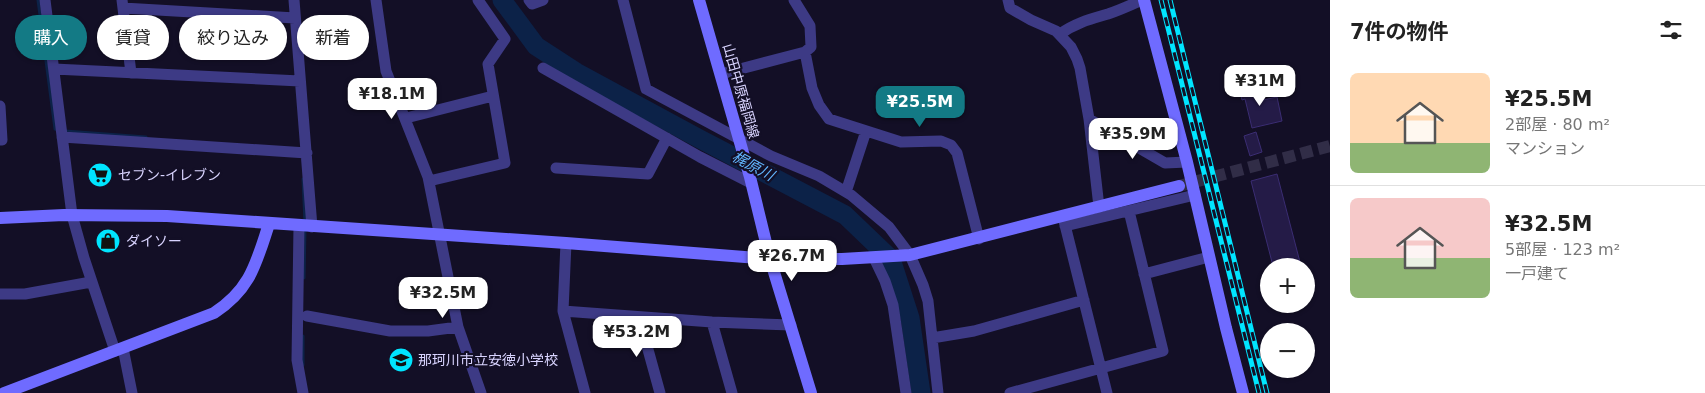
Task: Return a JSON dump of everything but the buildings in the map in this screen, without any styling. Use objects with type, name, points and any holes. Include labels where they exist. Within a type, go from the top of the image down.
[{"type":"street","points":[[45,0],[72,215],[91,282],[119,350],[132,393]]},
{"type":"street","points":[[294,0],[307,153],[305,226],[297,360],[303,393]]},
{"type":"street","points":[[376,0],[386,71],[395,98],[406,118],[429,181],[458,327],[480,393]]},
{"type":"street","points":[[429,181],[505,163],[488,64],[505,39],[478,0]]},
{"type":"street","points":[[528,0],[532,4],[543,0]]},
{"type":"street","points":[[623,0],[646,89],[740,144],[819,176],[846,192],[889,227],[908,255],[923,285],[928,302],[938,393]]},
{"type":"street","name":"山田中原福岡線","points":[[699,0],[721,74],[770,259],[811,393]]},
{"type":"street","points":[[721,74],[806,52],[811,46],[810,26],[794,0]]},
{"type":"street","points":[[1008,0],[1010,8],[1060,34],[1071,47],[1080,68],[1089,119],[1099,207]]},
{"type":"street","points":[[1060,34],[1069,27],[1081,22],[1111,13],[1143,0],[1187,162],[1243,393]]},
{"type":"street","points":[[131,73],[122,4],[295,18]]},
{"type":"street","points":[[806,52],[812,88],[819,105],[828,119],[901,142],[941,141],[951,145],[957,153],[979,239]]},
{"type":"street","points":[[543,68],[667,138],[750,180]]},
{"type":"street","points":[[54,69],[300,81]]},
{"type":"street","points":[[406,118],[493,96]]},
{"type":"street","points":[[0,106],[2,140],[0,140]]},
{"type":"street","points":[[1089,119],[1165,163],[1187,162]]},
{"type":"street","points":[[846,192],[866,131]]},
{"type":"street","points":[[62,137],[307,153]]},
{"type":"street","points":[[556,168],[648,174],[667,138]]},
{"type":"street","points":[[1064,221],[1099,207],[1179,186]]},
{"type":"street","points":[[0,218],[72,215],[167,216],[770,259],[842,260],[908,255],[1064,221],[1129,211],[1195,195]]},
{"type":"street","points":[[1010,393],[1162,351],[1129,211]]},
{"type":"street","points":[[1064,221],[1107,393]]},
{"type":"street","points":[[4,393],[214,313],[229,304],[246,286],[270,224]]},
{"type":"street","points":[[566,243],[563,311],[585,393]]},
{"type":"street","points":[[1144,274],[1209,257]]},
{"type":"street","points":[[876,258],[893,305],[906,393]]},
{"type":"street","points":[[0,294],[25,294],[91,282]]},
{"type":"street","points":[[932,338],[974,330],[1084,300]]},
{"type":"street","points":[[563,311],[712,322],[791,325]]},
{"type":"street","points":[[308,316],[390,331],[428,331],[458,327]]},
{"type":"street","points":[[639,317],[660,393]]},
{"type":"street","points":[[712,322],[732,393]]},
{"type":"waterway","points":[[38,0],[55,129],[59,130]]},
{"type":"waterway","name":"梶原川","points":[[502,0],[536,46],[576,72],[845,215],[891,259],[910,318],[921,393]]},
{"type":"waterway","points":[[65,131],[146,137]]},
{"type":"waterway","points":[[303,179],[305,223]]},
{"type":"waterway","points":[[304,278],[305,229]]},
{"type":"waterway","points":[[303,336],[303,365]]},
{"type":"tunnel","points":[[1179,186],[1330,146]]},
{"type":"railway","points":[[1161,0],[1259,393]]},
{"type":"railway","points":[[1170,0],[1267,393]]},
{"type":"place","name":"セブン-イレブン","points":[[100,175]]},
{"type":"place","name":"ダイソー","points":[[108,241]]},
{"type":"place","name":"那珂川市立安徳小学校","points":[[401,360]]}]
